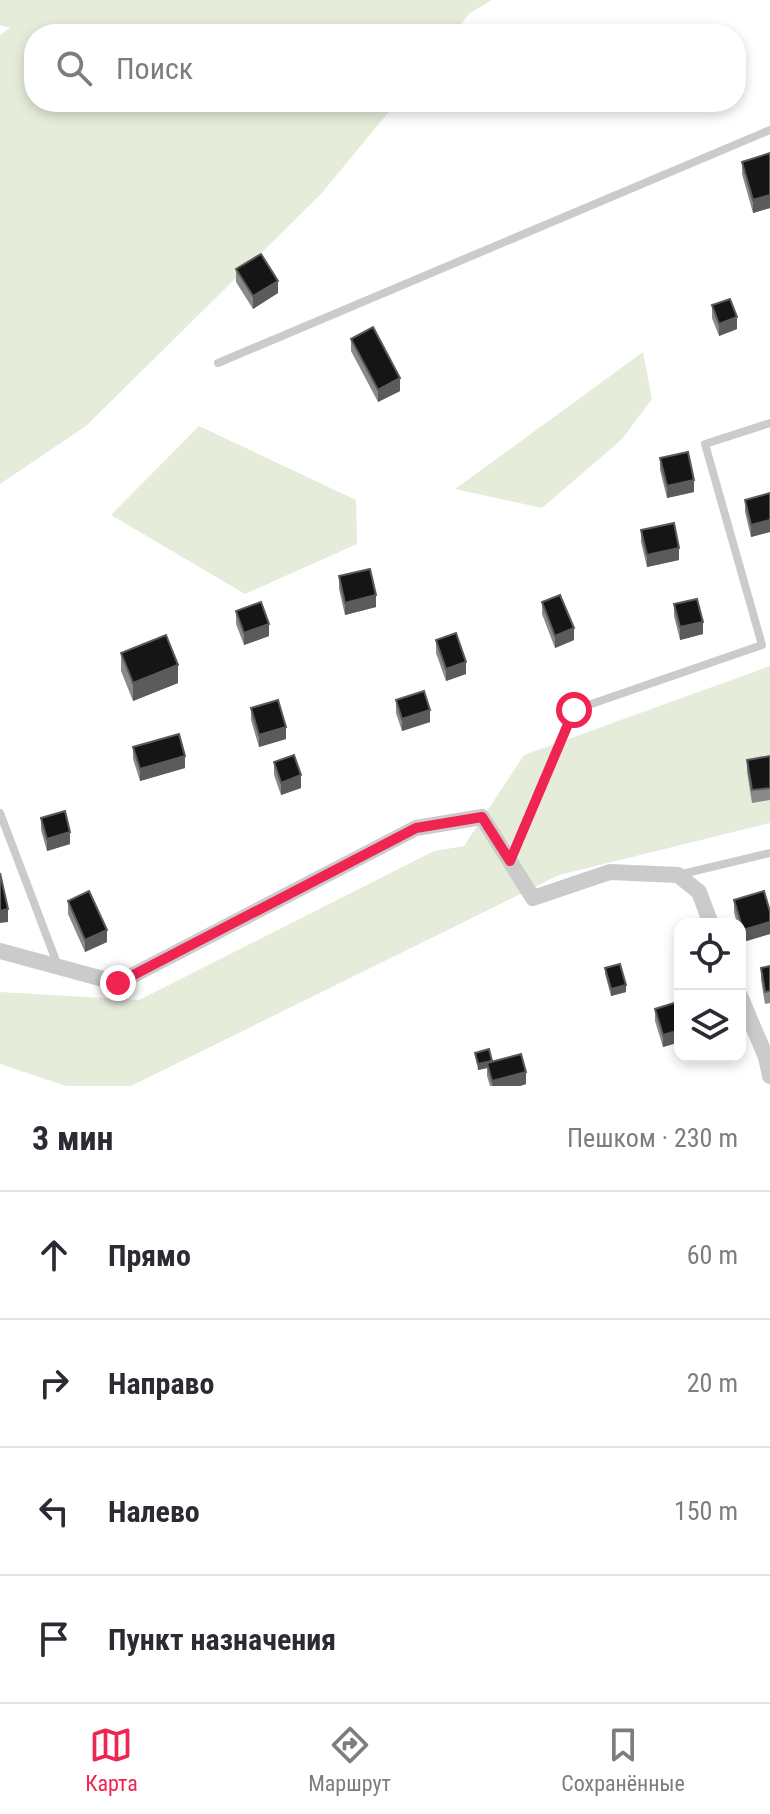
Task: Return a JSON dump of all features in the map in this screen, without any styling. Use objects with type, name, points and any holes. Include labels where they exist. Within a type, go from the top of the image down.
[{"type":"street","points":[[0,951],[118,983],[416,828],[482,817],[533,898],[610,872],[678,875],[699,892],[709,918]]},
{"type":"street","points":[[746,1010],[766,1057],[770,1076]]},
{"type":"lane","points":[[218,363],[770,130]]},
{"type":"lane","points":[[510,861],[574,710],[762,645],[705,444],[770,423]]},
{"type":"lane","points":[[0,813],[58,967]]},
{"type":"lane","points":[[678,875],[770,853]]},
{"type":"green space","points":[[0,0],[492,0],[470,13],[461,24],[24,24],[24,112],[389,112],[321,194],[86,426],[0,484],[0,35],[10,28],[0,25]]},
{"type":"green space","points":[[643,352],[652,399],[622,439],[542,508],[455,489]]},
{"type":"green space","points":[[199,426],[356,500],[357,544],[245,594],[111,515]]},
{"type":"green space","points":[[770,666],[770,823],[559,875],[131,1086],[66,1086],[0,1064],[0,992],[139,1000],[434,851],[464,846],[524,755]]},
{"type":"building","points":[[770,153],[770,195],[753,200],[742,162]]},
{"type":"building","points":[[261,254],[278,281],[253,296],[236,269]]},
{"type":"building","points":[[730,299],[737,317],[719,324],[712,305]]},
{"type":"building","points":[[373,327],[400,378],[378,390],[351,339]]},
{"type":"building","points":[[688,452],[694,480],[667,486],[660,458]]},
{"type":"building","points":[[770,493],[770,520],[751,525],[745,500]]},
{"type":"building","points":[[674,523],[679,548],[647,555],[641,530]]},
{"type":"building","points":[[370,569],[376,595],[345,603],[339,576]]},
{"type":"building","points":[[560,595],[574,628],[555,636],[542,602]]},
{"type":"building","points":[[697,599],[703,622],[680,627],[674,604]]},
{"type":"building","points":[[261,602],[269,624],[244,633],[236,611]]},
{"type":"building","points":[[456,633],[466,662],[446,669],[436,640]]},
{"type":"building","points":[[166,635],[178,665],[133,683],[121,653]]},
{"type":"building","points":[[424,691],[430,710],[402,719],[396,700]]},
{"type":"building","points":[[278,700],[286,727],[259,735],[251,708]]},
{"type":"building","points":[[179,734],[185,756],[140,769],[133,747]]},
{"type":"building","points":[[294,755],[301,775],[281,783],[274,762]]},
{"type":"building","points":[[770,756],[770,788],[752,790],[747,760]]},
{"type":"building","points":[[65,811],[70,832],[47,839],[41,818]]},
{"type":"building","points":[[0,873],[8,909],[0,911]]},
{"type":"building","points":[[89,891],[107,930],[85,940],[68,901]]},
{"type":"building","points":[[764,891],[770,922],[746,929],[746,918],[739,918],[734,900]]},
{"type":"building","points":[[620,964],[626,985],[611,989],[605,968]]},
{"type":"building","points":[[770,966],[770,991],[765,992],[761,968]]},
{"type":"building","points":[[674,1003],[674,1032],[663,1035],[655,1009]]},
{"type":"building","points":[[489,1049],[492,1061],[478,1064],[475,1053]]},
{"type":"building","points":[[521,1054],[526,1072],[492,1081],[487,1063]]},
{"type":"route","points":[[118,983],[416,828],[482,817],[510,861],[574,710]]}]
